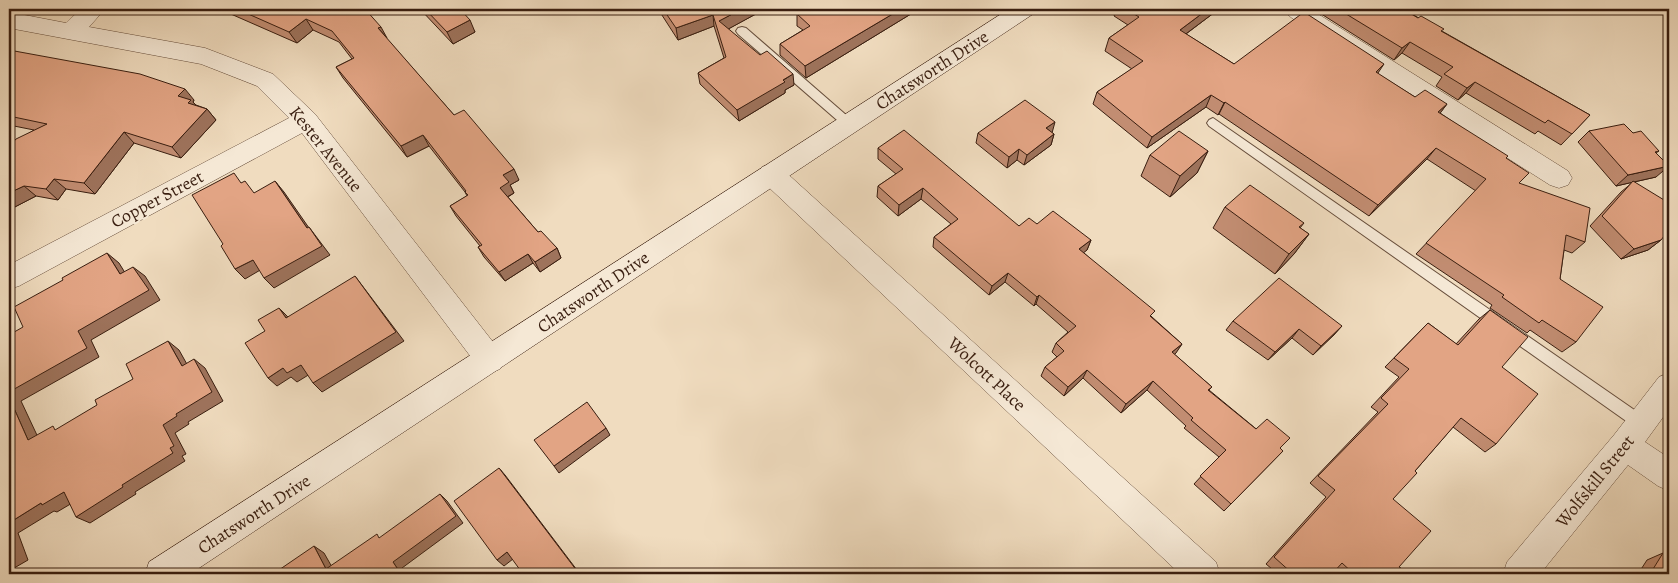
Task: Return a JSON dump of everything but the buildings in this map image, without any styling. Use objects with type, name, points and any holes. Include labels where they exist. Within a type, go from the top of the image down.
[{"type":"street","points":[[71,31],[94,9]]},
{"type":"street","name":"Chatsworth Drive","points":[[160,574],[1025,9]]},
{"type":"street","points":[[1295,9],[1316,25],[1559,178]]},
{"type":"street","name":"Kester Avenue","points":[[9,20],[206,56],[265,80],[306,120],[490,360]]},
{"type":"street","name":"Copper Street","points":[[9,278],[306,120]]},
{"type":"street","name":"Wolcott Place","points":[[771,174],[1204,574]]},
{"type":"street","name":"Wolfskill Street","points":[[1519,574],[1633,434],[1669,386]]},
{"type":"street","points":[[1633,434],[1669,476]]},
{"type":"lane","points":[[742,31],[849,124]]},
{"type":"lane","points":[[1213,123],[1633,434]]}]
